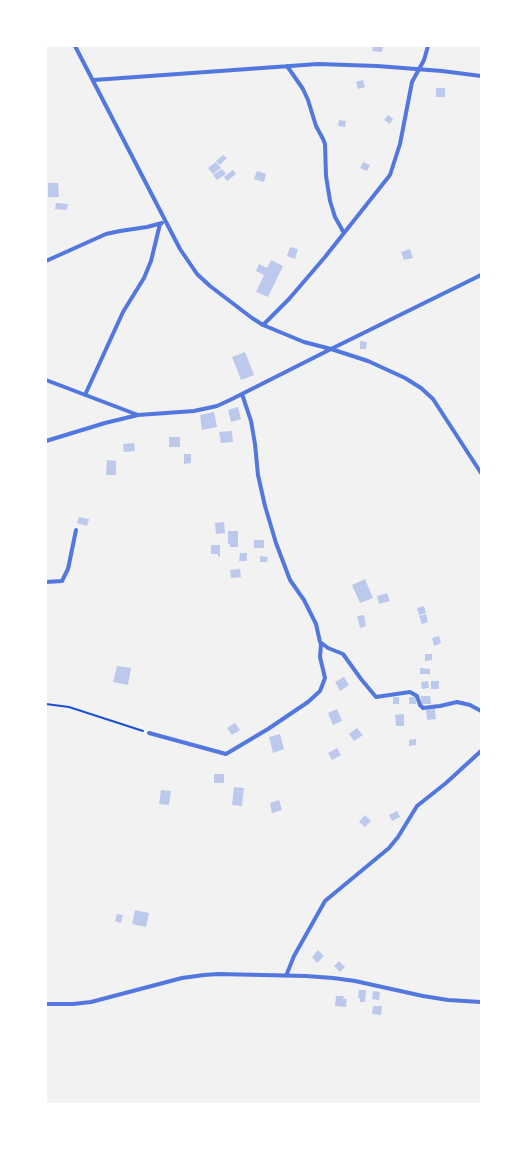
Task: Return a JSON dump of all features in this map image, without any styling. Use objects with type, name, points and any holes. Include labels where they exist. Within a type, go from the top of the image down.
[{"type":"street","points":[[75,46],[180,248],[197,274],[210,286],[263,325],[304,342],[368,361],[405,378],[421,388],[433,399],[481,473]]},
{"type":"street","points":[[263,325],[290,299],[390,175],[401,137],[411,86],[417,70],[424,60],[428,46]]},
{"type":"street","points":[[94,80],[287,66],[350,64],[442,71],[481,76]]},
{"type":"street","points":[[287,66],[303,89],[316,126],[325,144],[326,176],[330,201],[335,217],[344,233]]},
{"type":"street","points":[[46,261],[106,234],[160,224],[166,221]]},
{"type":"street","points":[[85,395],[122,312],[144,278],[153,254],[160,224]]},
{"type":"street","points":[[46,441],[105,423],[138,415],[194,411],[217,406],[481,275]]},
{"type":"street","points":[[46,380],[138,415]]},
{"type":"street","points":[[149,733],[226,754],[268,729],[308,702],[320,692],[325,678],[320,657],[321,644],[312,616],[304,600],[290,580],[276,543],[265,506],[258,475],[251,421],[242,394]]},
{"type":"street","points":[[46,582],[62,581],[68,570],[76,530]]},
{"type":"street","points":[[321,644],[343,654],[361,679],[376,696],[410,692],[418,696],[420,705],[423,708],[457,702],[470,705],[481,711]]},
{"type":"street","points":[[286,976],[294,956],[325,901],[389,848],[417,806],[446,783],[481,751]]},
{"type":"street","points":[[46,1004],[91,1002],[164,983],[204,975],[332,978],[355,981],[429,997],[481,1002]]},
{"type":"path","points":[[46,704],[69,707],[149,733]]},
{"type":"building","points":[[373,46],[383,46],[382,52],[372,51]]},
{"type":"building","points":[[363,80],[365,87],[358,89],[356,82]]},
{"type":"building","points":[[436,88],[445,88],[445,97],[436,97]]},
{"type":"building","points":[[388,115],[393,119],[390,124],[384,120]]},
{"type":"building","points":[[339,120],[346,121],[345,127],[338,126]]},
{"type":"building","points":[[223,155],[227,158],[220,165],[216,161]]},
{"type":"building","points":[[216,162],[221,168],[213,174],[208,168]]},
{"type":"building","points":[[363,162],[370,165],[367,171],[360,168]]},
{"type":"building","points":[[222,169],[226,174],[217,180],[213,175]]},
{"type":"building","points":[[233,170],[236,174],[227,181],[224,177]]},
{"type":"building","points":[[257,171],[266,174],[264,182],[254,179]]},
{"type":"building","points":[[48,183],[58,183],[59,197],[48,197]]},
{"type":"building","points":[[56,203],[68,204],[67,210],[55,209]]},
{"type":"building","points":[[290,247],[298,249],[295,259],[287,256]]},
{"type":"building","points":[[410,249],[413,258],[404,260],[401,252]]},
{"type":"building","points":[[271,260],[283,266],[268,297],[256,292],[264,275],[256,271],[259,264],[267,268]]},
{"type":"building","points":[[360,341],[367,342],[366,349],[360,349]]},
{"type":"building","points":[[245,352],[254,375],[241,380],[232,357]]},
{"type":"building","points":[[238,407],[241,419],[231,422],[228,410]]},
{"type":"building","points":[[214,412],[217,427],[202,430],[200,415]]},
{"type":"building","points":[[232,431],[233,442],[221,443],[219,432]]},
{"type":"building","points":[[169,437],[180,437],[180,447],[169,447]]},
{"type":"building","points":[[134,443],[135,451],[124,452],[123,444]]},
{"type":"building","points":[[184,454],[191,454],[191,463],[184,464]]},
{"type":"building","points":[[107,460],[116,461],[116,475],[106,475]]},
{"type":"building","points":[[79,517],[89,519],[87,526],[77,523]]},
{"type":"building","points":[[224,522],[225,533],[216,534],[215,523]]},
{"type":"building","points":[[228,531],[238,531],[238,547],[230,547],[230,544],[228,544]]},
{"type":"building","points":[[254,540],[264,540],[264,548],[254,548]]},
{"type":"building","points":[[211,545],[220,545],[220,557],[218,554],[211,554]]},
{"type":"building","points":[[240,553],[247,553],[247,561],[239,561]]},
{"type":"building","points":[[260,556],[268,557],[267,562],[260,562]]},
{"type":"building","points":[[240,569],[241,577],[231,578],[230,570]]},
{"type":"building","points":[[365,579],[373,598],[360,603],[352,585]]},
{"type":"building","points":[[387,593],[390,601],[379,604],[377,596]]},
{"type":"building","points":[[424,606],[426,613],[419,615],[417,608]]},
{"type":"building","points":[[426,614],[428,622],[422,624],[419,616]]},
{"type":"building","points":[[364,615],[366,626],[360,628],[357,616]]},
{"type":"building","points":[[439,636],[441,643],[434,646],[432,638]]},
{"type":"building","points":[[425,654],[432,654],[432,660],[425,661]]},
{"type":"building","points":[[117,666],[131,668],[128,685],[113,682]]},
{"type":"building","points":[[420,668],[430,669],[430,674],[420,674]]},
{"type":"building","points":[[344,677],[349,685],[340,691],[335,682]]},
{"type":"building","points":[[428,681],[429,688],[422,689],[421,682]]},
{"type":"building","points":[[431,681],[439,681],[439,689],[431,689]]},
{"type":"building","points":[[421,696],[430,696],[431,704],[421,704]]},
{"type":"building","points":[[393,697],[399,697],[399,704],[393,704]]},
{"type":"building","points":[[409,697],[416,697],[416,704],[409,704]]},
{"type":"building","points":[[337,709],[342,721],[333,725],[328,713]]},
{"type":"building","points":[[435,709],[436,719],[427,720],[426,710]]},
{"type":"building","points":[[404,714],[404,726],[396,726],[395,715]]},
{"type":"building","points":[[235,723],[240,730],[232,735],[227,728]]},
{"type":"building","points":[[357,728],[363,735],[354,741],[349,734]]},
{"type":"building","points":[[280,734],[284,749],[273,753],[269,737]]},
{"type":"building","points":[[416,739],[416,745],[409,746],[409,740]]},
{"type":"building","points":[[337,748],[341,755],[332,760],[328,753]]},
{"type":"building","points":[[214,774],[224,774],[224,783],[214,783]]},
{"type":"building","points":[[234,787],[244,788],[242,806],[232,805]]},
{"type":"building","points":[[161,790],[171,791],[169,805],[159,804]]},
{"type":"building","points":[[279,800],[282,810],[272,813],[270,803]]},
{"type":"building","points":[[397,811],[400,817],[392,821],[389,815]]},
{"type":"building","points":[[365,815],[371,821],[365,827],[359,822]]},
{"type":"building","points":[[135,910],[149,913],[146,927],[132,924]]},
{"type":"building","points":[[117,914],[123,915],[121,923],[115,921]]},
{"type":"building","points":[[318,950],[324,956],[317,963],[312,957]]},
{"type":"building","points":[[339,961],[345,967],[340,972],[334,966]]},
{"type":"building","points":[[359,990],[366,990],[365,1002],[360,1002],[360,998],[358,998]]},
{"type":"building","points":[[373,991],[380,992],[379,1000],[372,999]]},
{"type":"building","points":[[336,996],[344,996],[343,999],[347,999],[346,1007],[335,1006]]},
{"type":"building","points":[[373,1006],[382,1006],[381,1015],[372,1014]]}]
